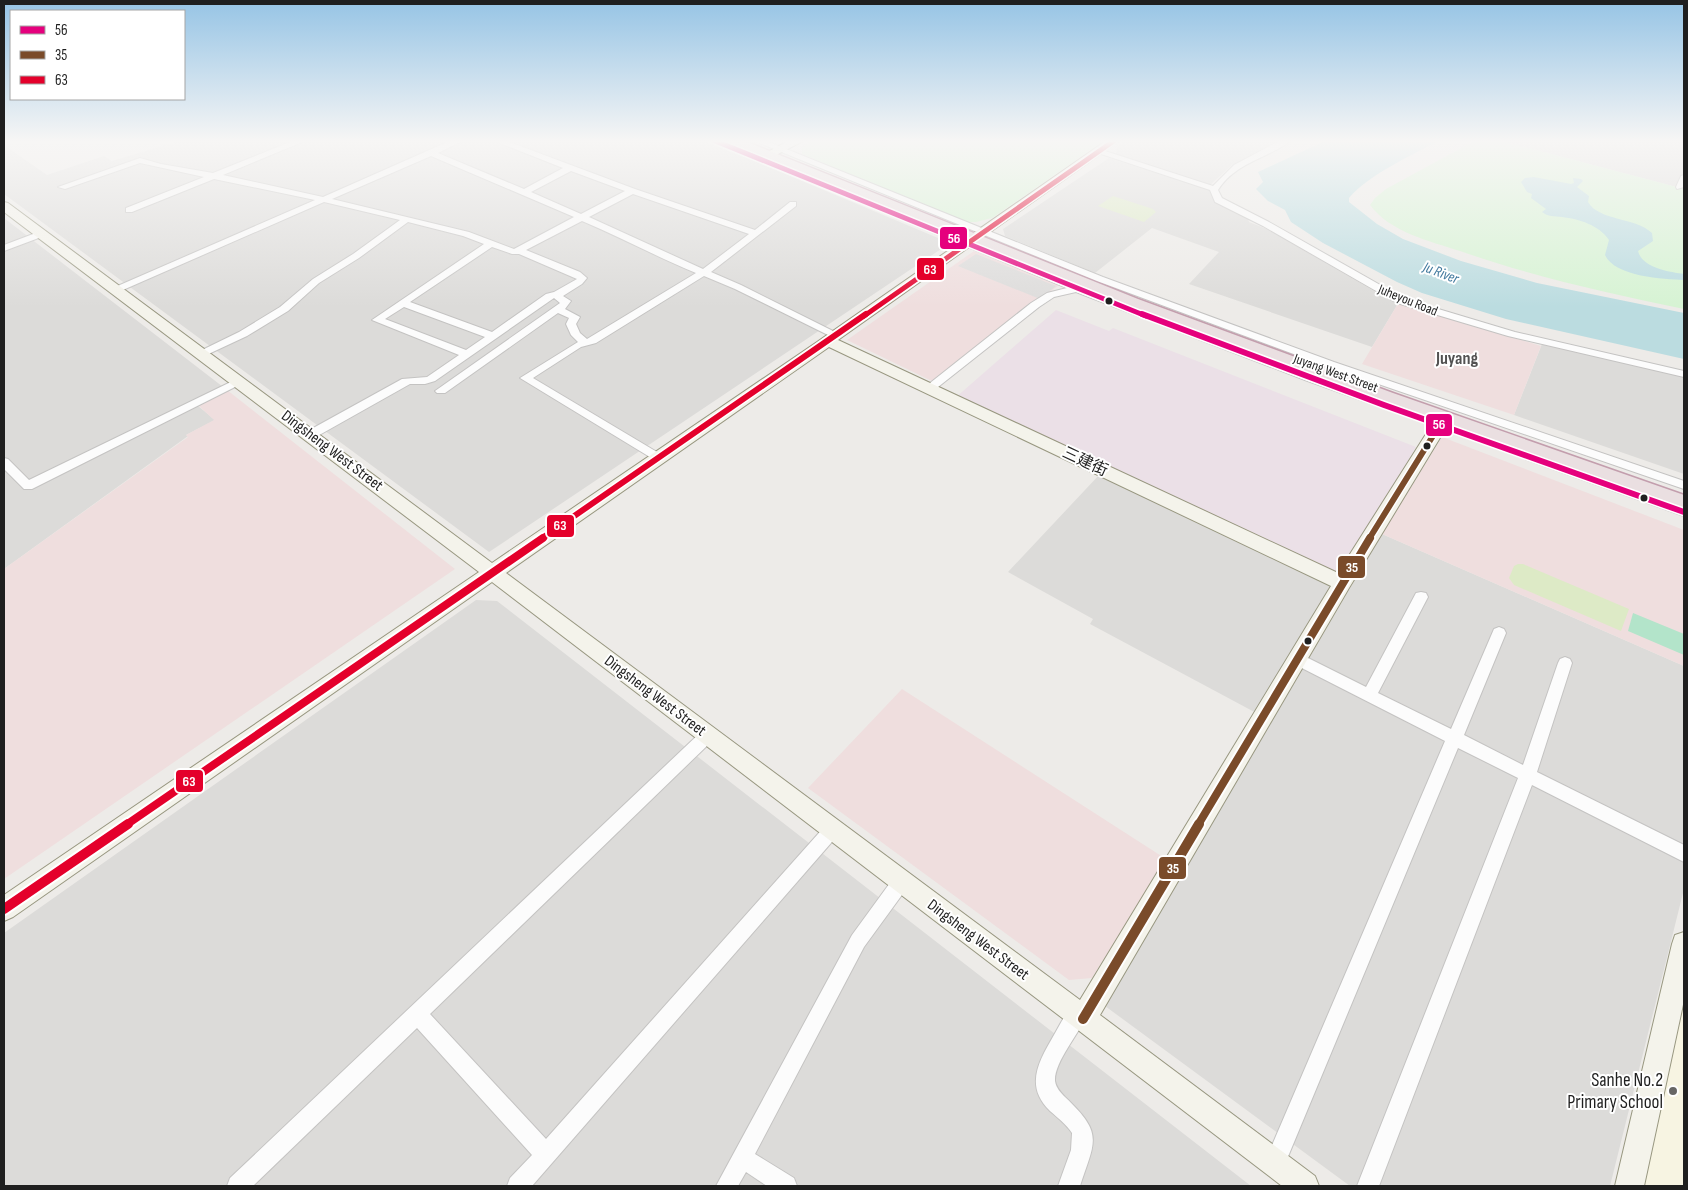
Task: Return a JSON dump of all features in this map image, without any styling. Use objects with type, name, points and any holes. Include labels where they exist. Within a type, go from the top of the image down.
[{"type":"highway","name":"Juyang West Street","points":[[868,196],[1255,344],[1684,496]]},
{"type":"highway","name":"Juyang West Street","points":[[878,196],[1077,285],[1442,421],[1684,503]]},
{"type":"street","points":[[129,210],[164,196]]},
{"type":"street","points":[[301,196],[466,234],[515,252],[623,196]]},
{"type":"street","points":[[116,290],[332,196]]},
{"type":"street","points":[[529,196],[632,239],[832,338]]},
{"type":"street","points":[[646,196],[755,232]]},
{"type":"street","points":[[856,196],[1100,279],[1330,364],[1684,485]]},
{"type":"street","points":[[4,908],[1037,196]]},
{"type":"street","name":"Juheyou Road","points":[[1216,196],[1216,198],[1223,203],[1266,224],[1402,301],[1512,334],[1684,374]]},
{"type":"street","points":[[658,458],[526,378],[577,346],[592,341],[704,273],[793,204]]},
{"type":"street","name":"Dingsheng West Street","points":[[4,206],[239,381],[1305,1186]]},
{"type":"street","points":[[202,354],[243,334],[284,308],[316,281],[356,256],[407,219]]},
{"type":"street","points":[[4,248],[41,234]]},
{"type":"street","points":[[467,354],[377,320],[492,243]]},
{"type":"street","points":[[310,435],[406,381],[414,379],[426,381],[550,296],[557,295],[579,282],[582,277],[518,250]]},
{"type":"street","points":[[930,388],[1035,305],[1057,292],[1077,285]]},
{"type":"street","points":[[441,391],[566,302],[557,295]]},
{"type":"street","points":[[403,302],[494,336]]},
{"type":"street","points":[[557,309],[575,316],[571,324],[576,335],[586,342]]},
{"type":"street","name":"三建街","points":[[832,338],[930,388],[1342,583]]},
{"type":"street","points":[[4,462],[28,486],[239,381]]},
{"type":"street","points":[[1069,1186],[1084,1140],[1082,1130],[1049,1094],[1045,1082],[1047,1071],[1442,421],[1684,512]]},
{"type":"street","points":[[1369,695],[1421,597]]},
{"type":"street","points":[[1275,1164],[1499,633]]},
{"type":"street","points":[[1297,659],[1684,854]]},
{"type":"street","points":[[1368,1186],[1527,775],[1565,663]]},
{"type":"street","points":[[238,1186],[707,736]]},
{"type":"street","points":[[518,1186],[832,830]]},
{"type":"street","points":[[726,1186],[858,941],[901,882]]},
{"type":"street","points":[[1629,1186],[1684,944]]},
{"type":"street","points":[[417,1014],[546,1155]]},
{"type":"street","points":[[742,1158],[786,1186]]},
{"type":"shaded area","points":[[6,196],[837,196],[950,243],[489,552]]},
{"type":"shaded area","points":[[1053,196],[1212,196],[1214,199],[1248,219],[1249,222],[1267,229],[1381,295],[1399,302],[1372,347],[1189,284],[1219,252],[1152,228],[1095,273],[1005,236],[1003,229]]},
{"type":"shaded area","points":[[4,218],[227,390],[197,405],[215,420],[186,435],[188,436],[4,569]]},
{"type":"shaded area","points":[[974,251],[1059,285],[934,382],[847,340]]},
{"type":"shaded area","points":[[976,254],[1056,286],[1040,299],[958,266]]},
{"type":"shaded area","points":[[1399,302],[1541,346],[1514,415],[1362,364]]},
{"type":"shaded area","points":[[1056,310],[1109,331],[1113,328],[1416,447],[1339,577],[955,398]]},
{"type":"shaded area","points":[[1542,344],[1684,375],[1684,474],[1514,415]]},
{"type":"shaded area","points":[[227,390],[455,569],[4,879],[4,569],[188,437],[186,435],[214,420],[197,404]]},
{"type":"shaded area","points":[[1442,437],[1684,530],[1684,666],[1382,534]]},
{"type":"shaded area","points":[[1100,474],[1334,586],[1260,715],[1090,624],[1093,619],[1008,572]]},
{"type":"shaded area","points":[[1382,534],[1684,666],[1684,889],[1610,1186],[1350,1186],[1105,1006]]},
{"type":"shaded area","points":[[476,600],[497,601],[1251,1186],[4,1186],[4,933]]},
{"type":"shaded area","points":[[902,689],[1166,859],[1092,978],[1069,980],[808,788]]},
{"type":"shaded area","name":"Sanhe No.2 Primary School","points":[[1684,995],[1684,1186],[1640,1186]]},
{"type":"green space","points":[[900,196],[1025,196],[992,218],[976,222],[963,222]]},
{"type":"green space","points":[[1113,196],[1153,209],[1156,212],[1144,222],[1098,206]]},
{"type":"green space","points":[[1378,196],[1684,196],[1684,309],[1543,277],[1436,243],[1399,229],[1388,222],[1370,205]]},
{"type":"green space","points":[[1523,564],[1629,609],[1621,631],[1514,585],[1509,578],[1514,566]]},
{"type":"green space","points":[[1633,613],[1684,634],[1684,655],[1628,631]]},
{"type":"water","name":"Ju River","points":[[1263,196],[1351,196],[1349,202],[1377,224],[1403,239],[1461,261],[1537,283],[1684,313],[1684,359],[1506,319],[1422,293],[1323,243],[1291,222],[1285,210],[1268,201]]},
{"type":"water","points":[[1532,196],[1588,196],[1588,202],[1600,213],[1636,224],[1652,233],[1653,241],[1638,251],[1641,257],[1657,268],[1684,274],[1684,280],[1641,275],[1619,268],[1610,262],[1605,255],[1609,240],[1600,230],[1582,221],[1544,214],[1542,212],[1546,209],[1531,198]]},
{"type":"transit line","name":"56","points":[[851,196],[1159,321],[1384,405],[1684,512]]},
{"type":"transit line","name":"63","points":[[4,909],[1036,196]]},
{"type":"transit line","name":"35","points":[[1083,1019],[1342,583],[1444,418]]},
{"type":"place","name":"Sanhe No.2 Primary School","points":[[1673,1091]]},
{"type":"district","name":"Juyang","points":[[1457,358]]}]
